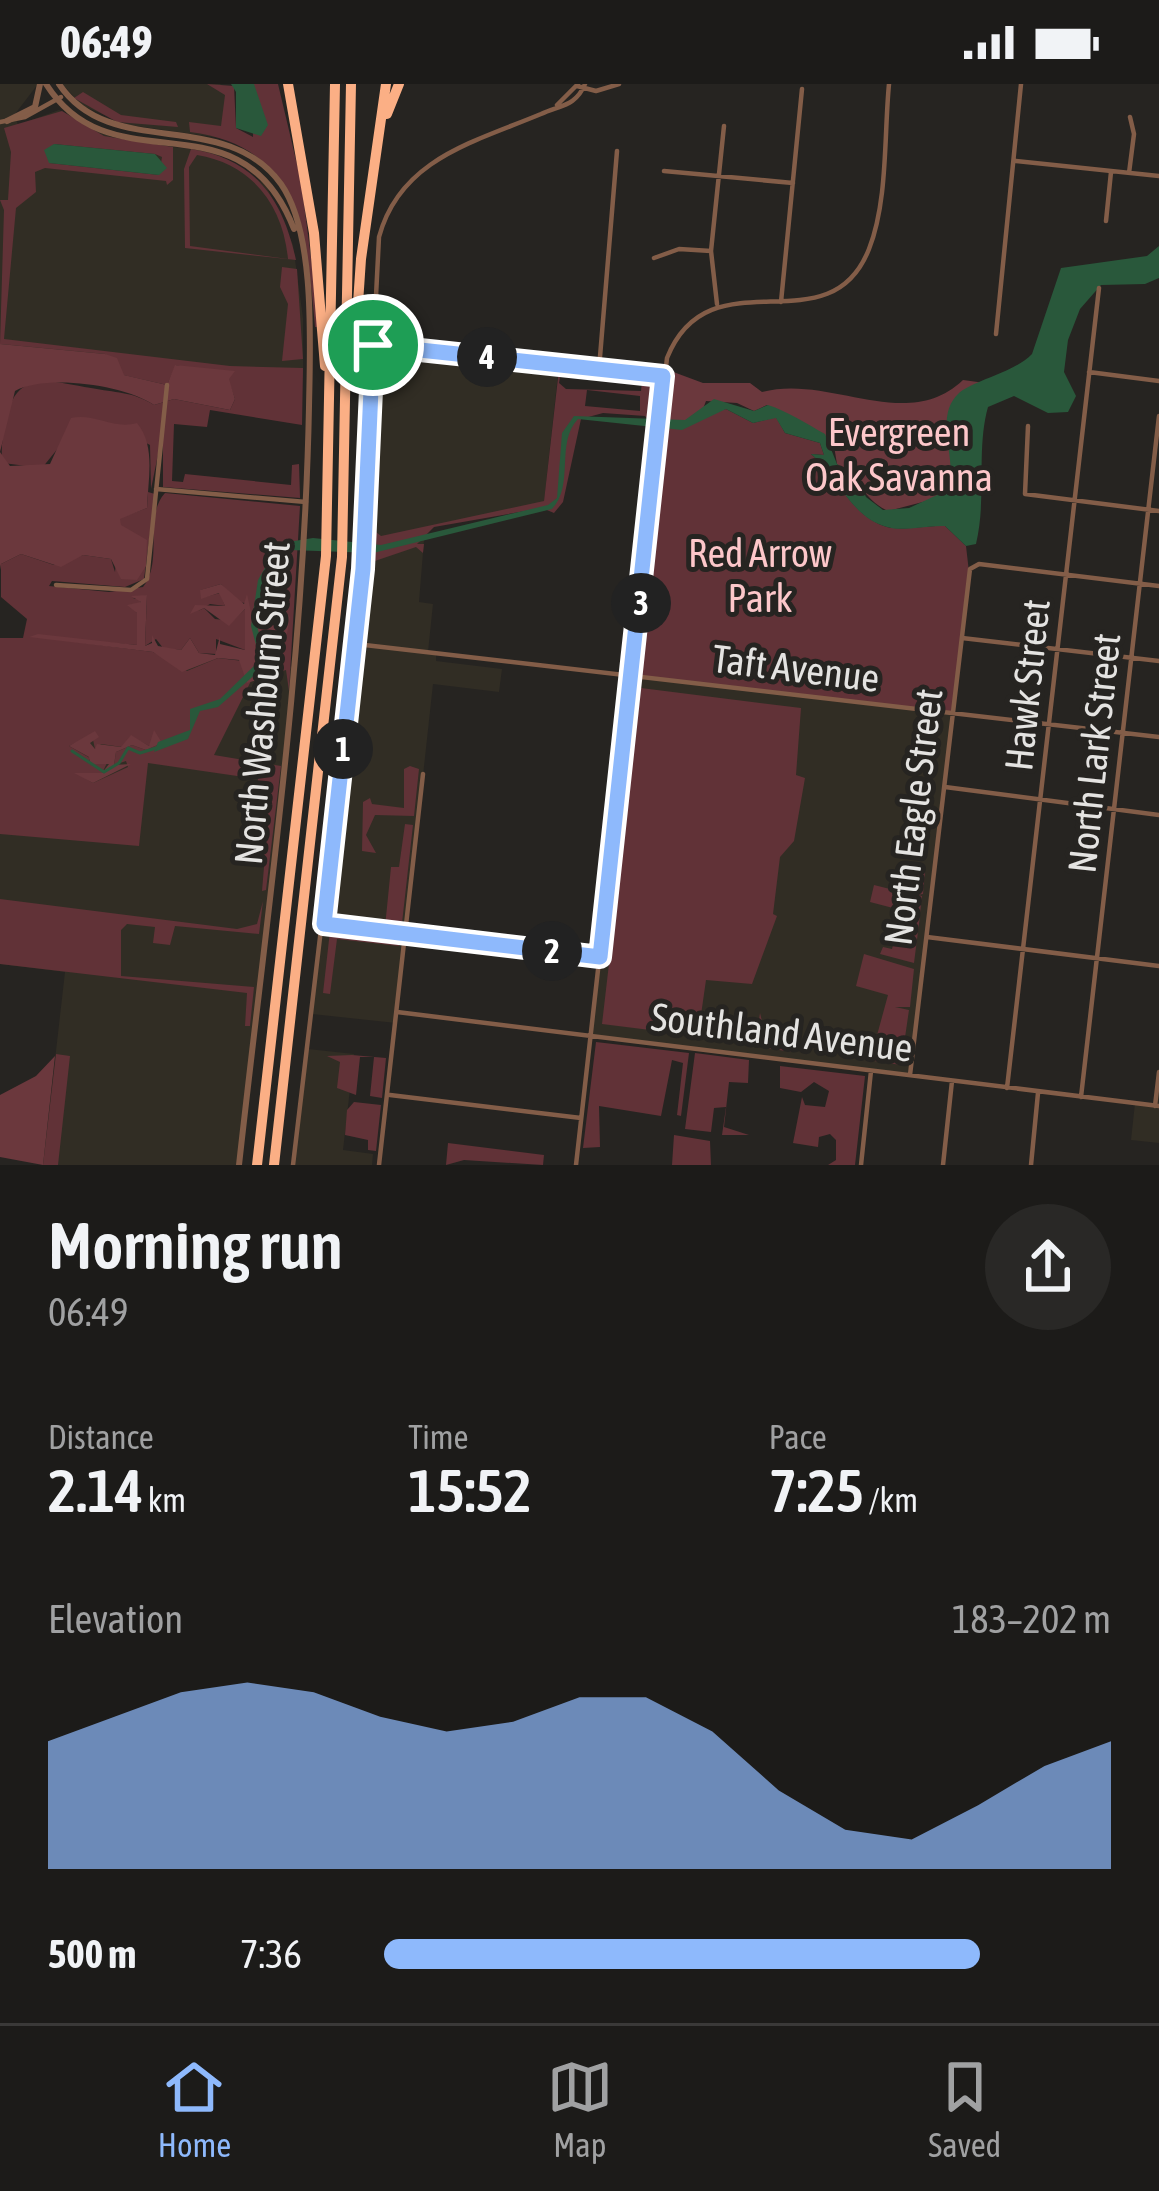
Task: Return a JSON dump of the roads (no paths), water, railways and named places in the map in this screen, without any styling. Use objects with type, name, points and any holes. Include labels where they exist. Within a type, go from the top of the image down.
[{"type":"highway","points":[[285,84],[322,298],[324,447],[330,458]]},
{"type":"highway","points":[[257,1165],[326,556],[335,84]]},
{"type":"highway","points":[[274,1165],[344,539],[351,84]]},
{"type":"highway","points":[[349,368],[355,354],[361,259],[386,84]]},
{"type":"highway","points":[[383,122],[399,84]]},
{"type":"street","points":[[4,122],[35,106],[43,84],[57,100]]},
{"type":"street","points":[[4,122],[57,100],[65,94],[59,84]]},
{"type":"street","points":[[293,1165],[364,558],[377,244],[389,206],[402,186],[440,156],[554,108],[581,86],[619,84]]},
{"type":"street","points":[[576,1165],[663,376],[681,332],[717,305],[742,299],[807,301],[834,290],[868,252],[889,84]]},
{"type":"street","points":[[996,334],[1021,84]]},
{"type":"street","points":[[781,302],[802,89]]},
{"type":"street","name":"North Washburn Street","points":[[65,94],[111,124],[212,137],[251,155],[285,191],[299,244],[310,329],[304,555],[292,718],[238,1165]]},
{"type":"street","name":"North Washburn Street","points":[[57,100],[89,126],[111,135],[208,148],[237,158],[275,190],[299,244]]},
{"type":"street","points":[[1130,117],[1135,134],[1130,173]]},
{"type":"street","points":[[717,305],[712,251],[724,126]]},
{"type":"street","points":[[598,369],[617,151]]},
{"type":"street","points":[[1013,160],[1159,176]]},
{"type":"street","points":[[664,171],[793,183]]},
{"type":"street","points":[[1106,221],[1111,172]]},
{"type":"street","points":[[654,258],[680,249],[712,251]]},
{"type":"street","name":"Hawk Street","points":[[1007,1088],[1099,288]]},
{"type":"street","points":[[373,345],[663,376]]},
{"type":"street","points":[[1090,373],[1159,380]]},
{"type":"street","points":[[56,585],[131,590],[145,584],[167,386]]},
{"type":"street","name":"North Lark Street","points":[[1082,1096],[1159,416]]},
{"type":"street","points":[[1028,426],[1024,493],[1159,511]]},
{"type":"street","points":[[157,489],[306,502]]},
{"type":"street","name":"North Eagle Street","points":[[910,1075],[972,567],[1066,574]]},
{"type":"street","points":[[1066,574],[1159,586]]},
{"type":"street","points":[[961,638],[1159,661]]},
{"type":"street","name":"Taft Avenue","points":[[356,644],[1159,737]]},
{"type":"street","points":[[379,1165],[423,774]]},
{"type":"street","points":[[944,787],[1159,815]]},
{"type":"street","points":[[324,924],[600,957]]},
{"type":"street","points":[[927,937],[1159,966]]},
{"type":"street","name":"Southland Avenue","points":[[397,1012],[1157,1106]]},
{"type":"street","points":[[861,1165],[871,1071]]},
{"type":"street","points":[[1157,1106],[1159,1072]]},
{"type":"street","points":[[943,1165],[952,1081]]},
{"type":"street","points":[[1030,1165],[1038,1091]]},
{"type":"street","points":[[388,1095],[581,1118]]},
{"type":"waterway","points":[[72,751],[104,772],[119,763],[128,748],[140,753],[156,748]]},
{"type":"park label","name":"Evergreen Oak Savanna","points":[[899,454]]},
{"type":"park label","name":"Red Arrow Park","points":[[760,576]]}]
